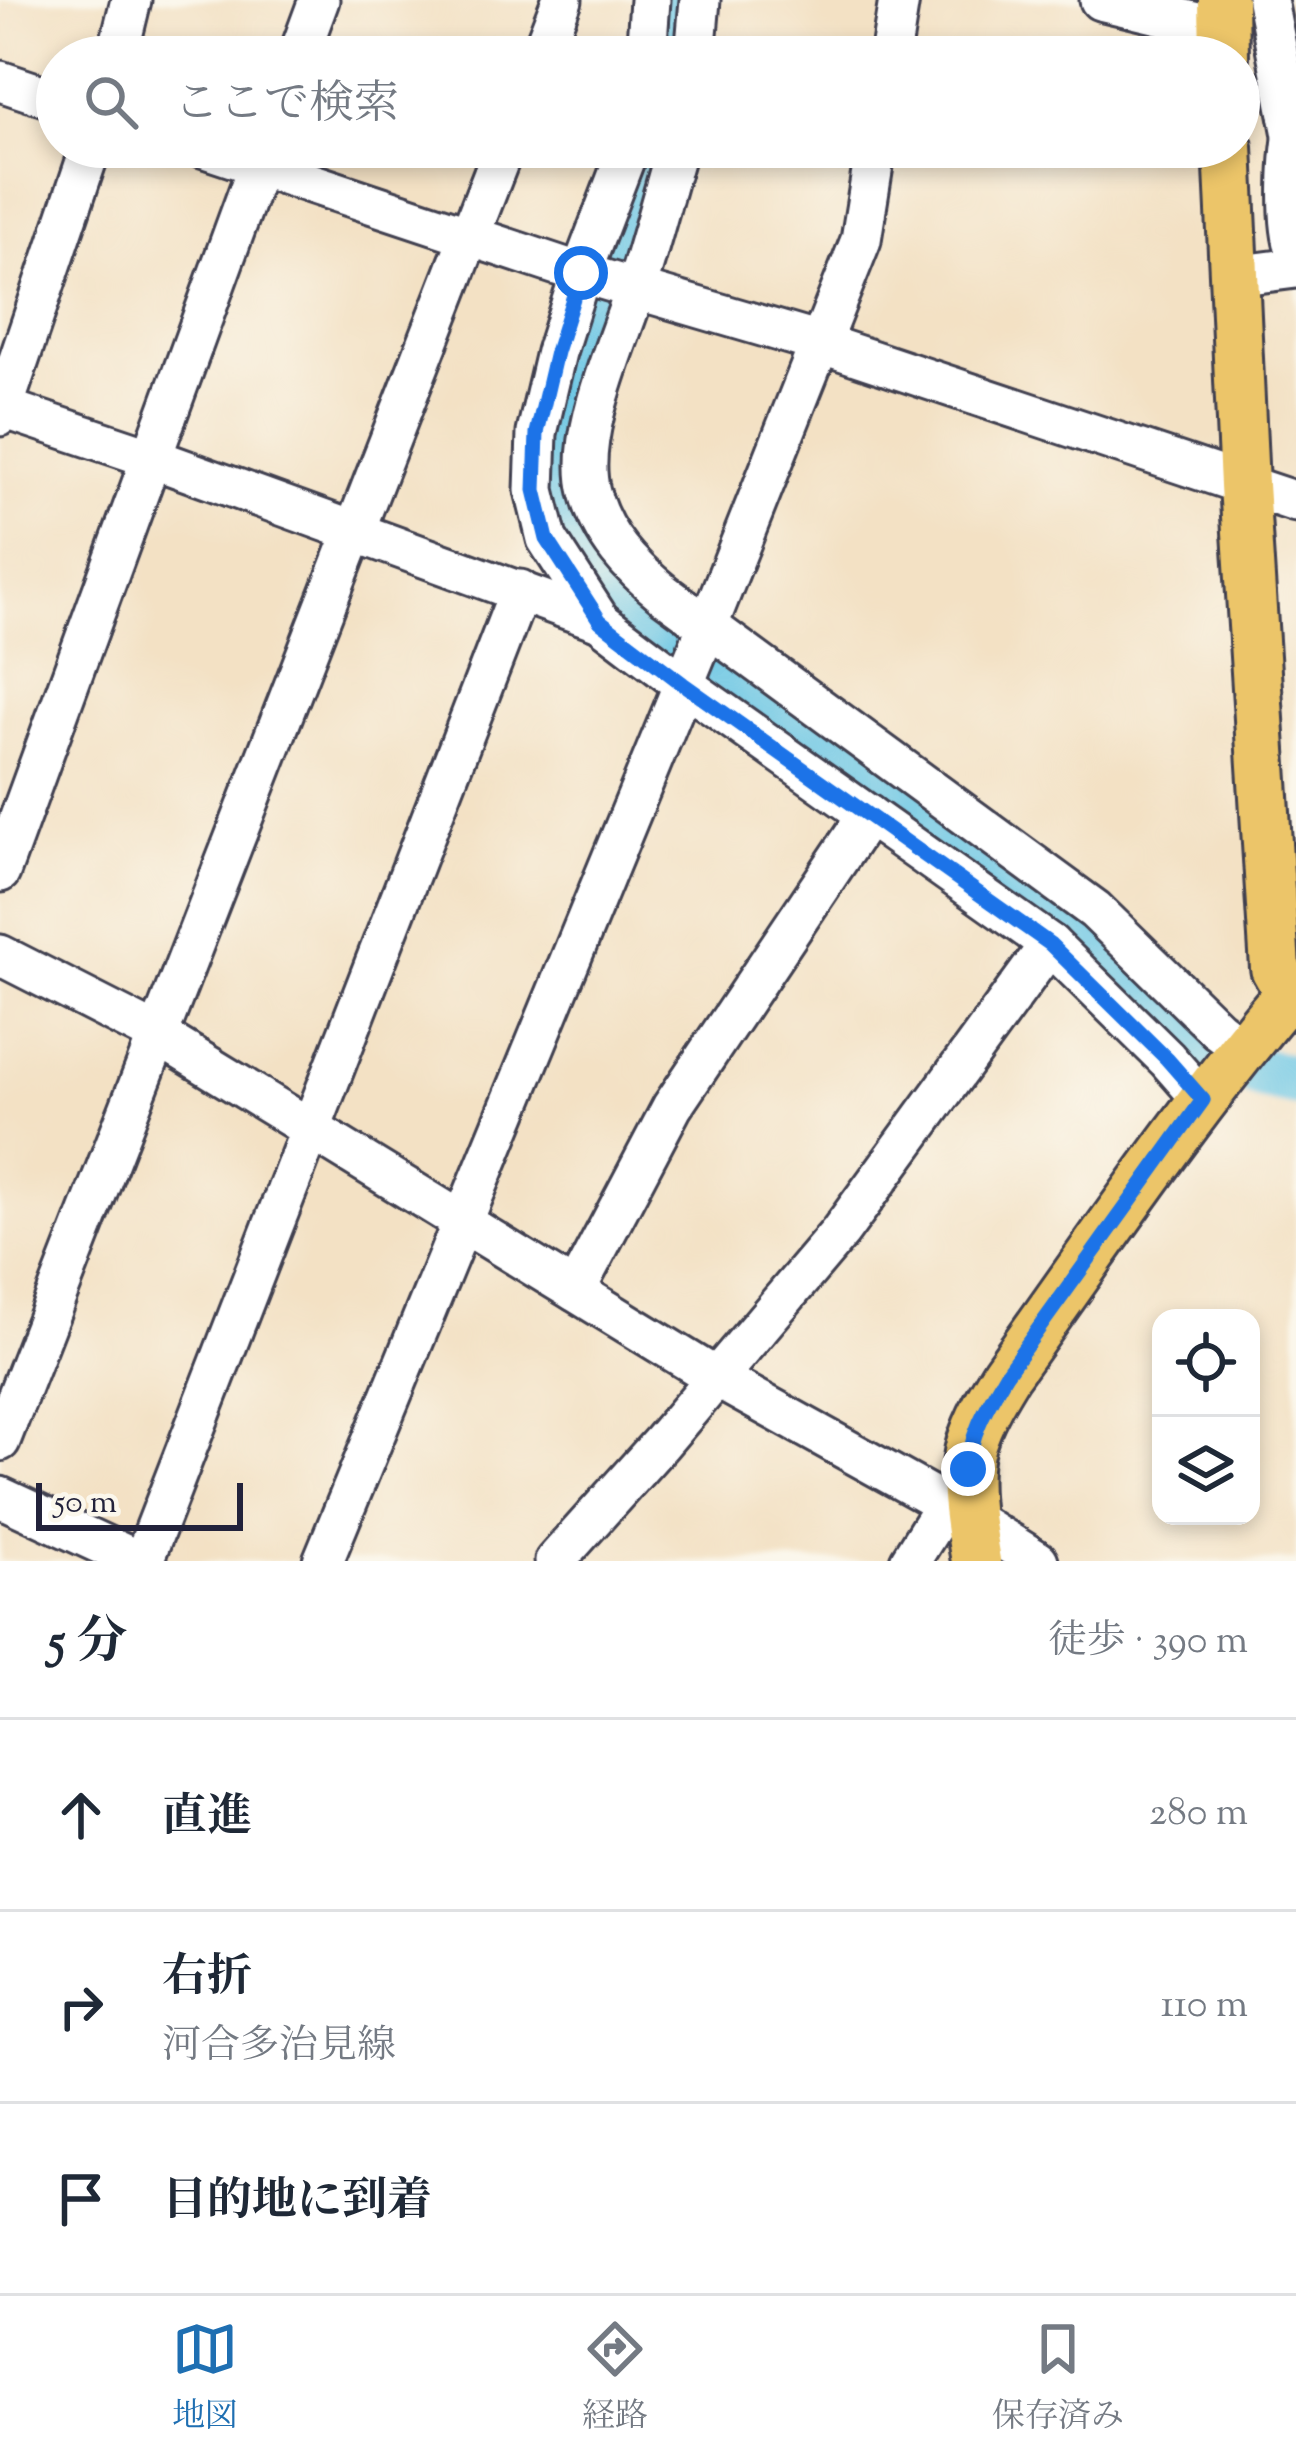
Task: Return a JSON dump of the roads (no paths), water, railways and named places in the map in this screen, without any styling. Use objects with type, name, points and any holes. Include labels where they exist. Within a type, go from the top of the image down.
[{"type":"main road","points":[[964,1513],[969,1450],[980,1417],[1006,1374],[1221,1077],[1294,992],[1275,968],[1229,168]]},
{"type":"street","points":[[122,36],[131,0]]},
{"type":"street","points":[[306,36],[319,0]]},
{"type":"street","points":[[548,36],[562,0]]},
{"type":"street","points":[[647,36],[650,0]]},
{"type":"street","points":[[697,36],[700,0]]},
{"type":"street","points":[[893,36],[899,0]]},
{"type":"street","points":[[1100,0],[1223,29]]},
{"type":"street","points":[[1267,0],[1295,129],[1290,213],[1296,250]]},
{"type":"street","points":[[0,81],[36,93]]},
{"type":"street","points":[[84,168],[1,410],[152,458],[600,621],[1050,944],[1167,1059],[1221,1077],[1217,1029],[1095,910],[631,566],[606,531],[589,490],[594,413],[671,168]]},
{"type":"street","points":[[0,872],[257,168]]},
{"type":"street","points":[[293,168],[581,273],[820,343],[1296,502]]},
{"type":"street","points":[[0,1442],[496,168]]},
{"type":"street","points":[[600,621],[547,539],[535,490],[537,433],[581,273],[621,168]]},
{"type":"street","points":[[323,1561],[861,240],[873,168]]},
{"type":"street","points":[[1233,276],[1296,268]]},
{"type":"street","points":[[0,1498],[141,1561],[520,590]]},
{"type":"street","points":[[575,1291],[672,1107],[868,815]]},
{"type":"street","points":[[555,1561],[840,1232],[1050,944]]},
{"type":"street","points":[[0,955],[159,1036],[716,1377],[964,1513],[1038,1561]]},
{"type":"street","points":[[910,1561],[964,1513]]},
{"type":"waterway","points":[[672,36],[676,0]]},
{"type":"waterway","points":[[645,168],[568,407],[560,462],[563,500],[589,558],[630,609],[772,698],[1080,931],[1204,1050],[1263,1074],[1296,1081]]}]
